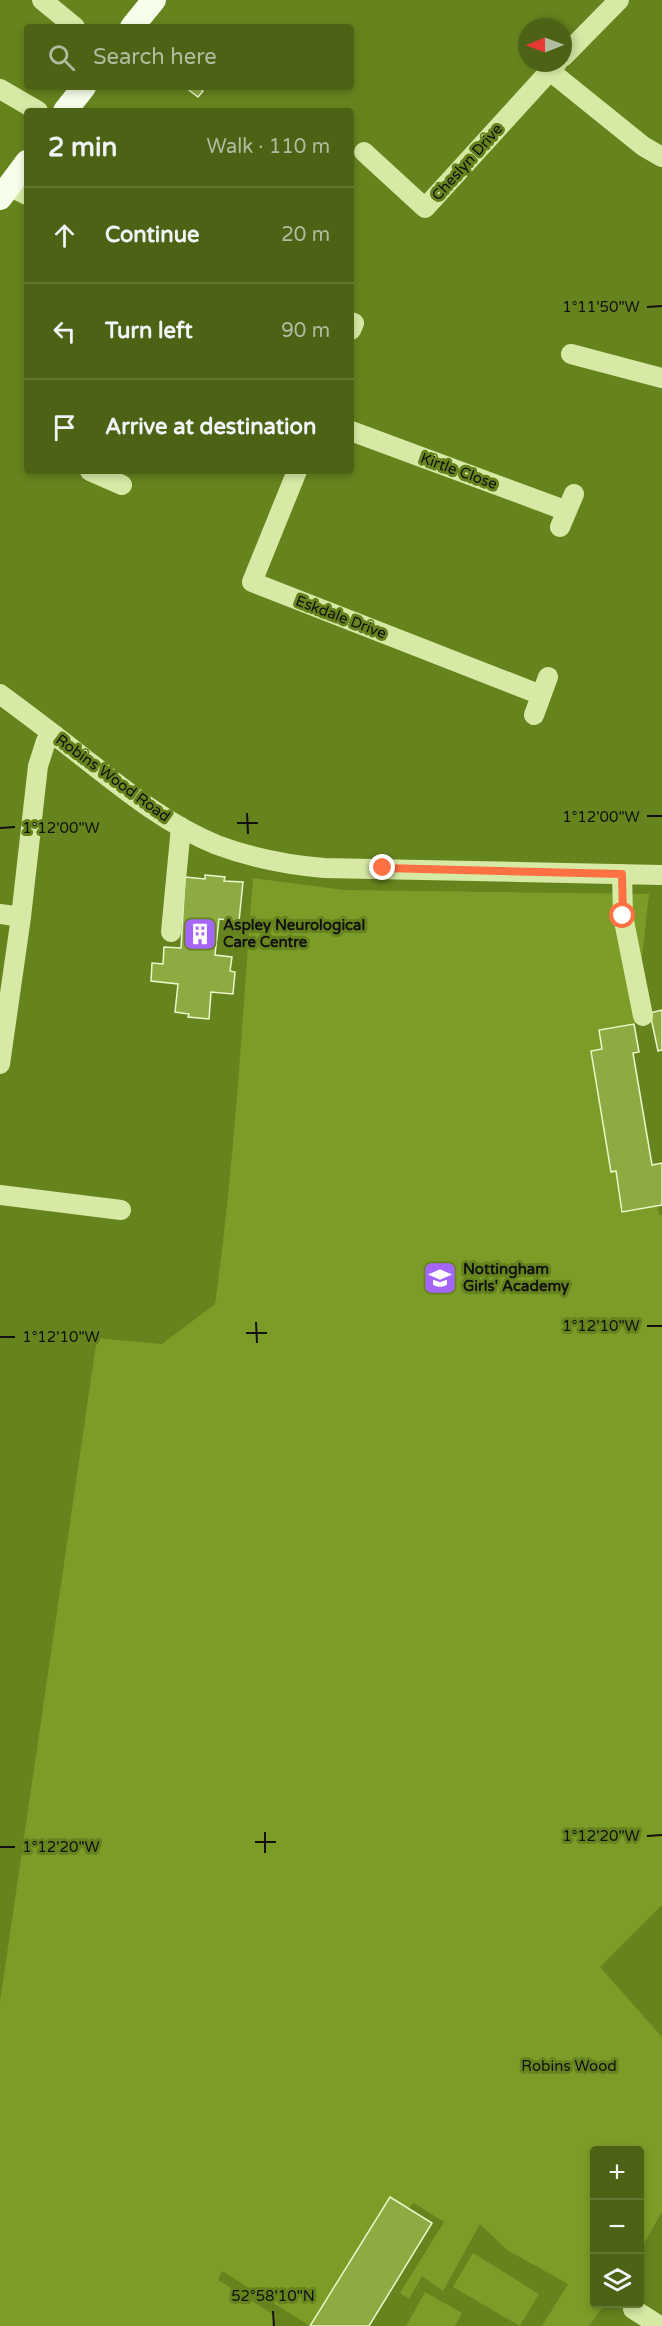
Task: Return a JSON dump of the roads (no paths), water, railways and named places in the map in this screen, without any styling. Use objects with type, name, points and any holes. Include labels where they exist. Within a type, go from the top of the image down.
[{"type":"main road","points":[[134,24],[154,0]]},
{"type":"main road","points":[[67,108],[82,90]]},
{"type":"main road","points":[[12,193],[24,168]]},
{"type":"street","points":[[42,0],[71,24]]},
{"type":"street","name":"Cheslyn Drive","points":[[572,49],[619,0]]},
{"type":"street","name":"Cheslyn Drive","points":[[366,162],[425,208],[550,72]]},
{"type":"street","points":[[565,72],[643,146],[662,157]]},
{"type":"street","points":[[0,89],[33,108]]},
{"type":"street","points":[[571,354],[662,378]]},
{"type":"street","name":"Kirtle Close","points":[[354,432],[567,510]]},
{"type":"street","name":"Eskdale Drive","points":[[296,474],[252,582],[545,686],[534,715]]},
{"type":"street","name":"Robins Wood Road","points":[[0,694],[121,787],[181,827],[216,844],[250,856],[296,866],[662,875]]},
{"type":"street","points":[[0,1065],[21,917],[38,766],[46,741],[55,735]]},
{"type":"street","points":[[171,932],[181,827]]},
{"type":"street","points":[[622,874],[623,916],[643,1016]]},
{"type":"street","points":[[0,914],[21,917]]},
{"type":"street","points":[[0,1195],[121,1210]]},
{"type":"street","points":[[633,2309],[660,2326]]},
{"type":"place","name":"Aspley Neurological Care Centre","points":[[200,934]]},
{"type":"place","name":"Nottingham Girls' Academy","points":[[440,1278]]},
{"type":"park label","name":"Robins Wood","points":[[569,2066]]}]
